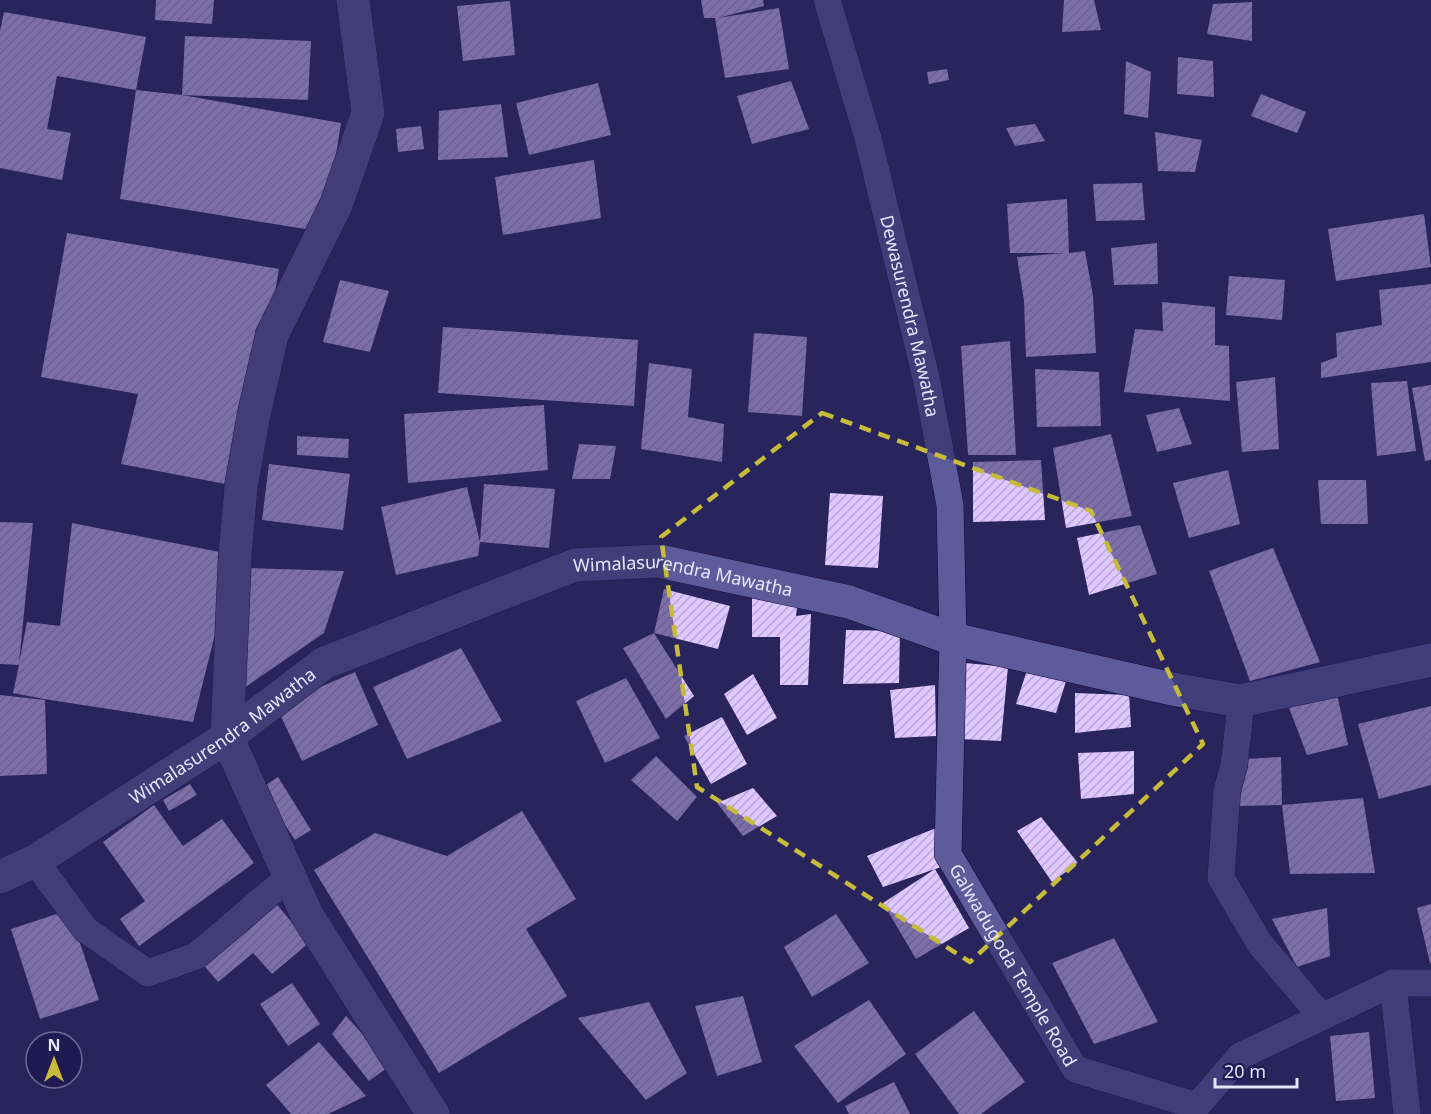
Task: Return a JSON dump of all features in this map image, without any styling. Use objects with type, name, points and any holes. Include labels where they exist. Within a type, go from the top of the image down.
[{"type":"street","points":[[353,0],[368,113],[336,205],[272,335],[254,414],[241,488],[235,555],[227,737],[307,915],[433,1114]]},
{"type":"street","name":"Dewasurendra Mawatha","points":[[826,0],[868,138],[927,382],[950,505],[953,639]]},
{"type":"street","name":"Wimalasurendra Mawatha","points":[[0,877],[35,861],[227,737],[324,663],[575,565],[659,561],[849,602],[953,639],[1240,701],[1431,660]]},
{"type":"street","name":"Galwadugoda Temple Road","points":[[953,639],[948,854],[1075,1069],[1197,1110],[1240,1056],[1393,983],[1431,983]]},
{"type":"street","points":[[1240,701],[1234,765],[1227,791],[1221,878],[1260,944],[1322,1017]]},
{"type":"street","points":[[35,861],[86,930],[148,972],[196,956],[289,877]]},
{"type":"street","points":[[1393,983],[1407,1114]]},
{"type":"highlighted area","points":[[822,413],[1091,511],[1203,744],[970,962],[697,787],[661,537]]},
{"type":"building","points":[[156,0],[214,0],[212,24],[155,20]]},
{"type":"building","points":[[701,0],[763,0],[764,6],[718,18],[779,8],[789,69],[725,78],[715,18],[704,18]]},
{"type":"building","points":[[1064,0],[1094,0],[1101,30],[1062,32]]},
{"type":"building","points":[[510,1],[515,55],[463,61],[457,6]]},
{"type":"building","points":[[1252,2],[1252,41],[1207,34],[1213,4]]},
{"type":"building","points":[[4,12],[146,37],[136,90],[57,76],[47,129],[71,133],[62,180],[0,168],[0,31]]},
{"type":"building","points":[[185,36],[311,41],[308,100],[182,95]]},
{"type":"building","points":[[1178,57],[1213,61],[1214,97],[1177,94]]},
{"type":"building","points":[[1126,61],[1151,72],[1148,118],[1124,114]]},
{"type":"building","points":[[947,69],[949,80],[929,84],[927,72]]},
{"type":"building","points":[[791,81],[809,129],[752,144],[737,96]]},
{"type":"building","points":[[598,83],[611,135],[529,155],[516,103]]},
{"type":"building","points":[[136,90],[182,95],[341,123],[324,232],[120,199]]},
{"type":"building","points":[[1261,94],[1306,112],[1297,133],[1251,116]]},
{"type":"building","points":[[501,104],[508,157],[438,160],[439,111]]},
{"type":"building","points":[[1035,124],[1045,141],[1015,146],[1006,128]]},
{"type":"building","points":[[421,126],[424,149],[398,152],[396,129]]},
{"type":"building","points":[[1155,132],[1202,140],[1195,172],[1158,171]]},
{"type":"building","points":[[594,160],[601,218],[503,235],[495,177]]},
{"type":"building","points":[[1142,183],[1145,220],[1096,221],[1093,184]]},
{"type":"building","points":[[1067,199],[1069,253],[1085,251],[1093,296],[1096,353],[1026,357],[1024,301],[1017,257],[1064,253],[1010,253],[1007,204]]},
{"type":"building","points":[[1424,214],[1431,267],[1336,281],[1328,229]]},
{"type":"building","points":[[67,233],[279,269],[241,487],[121,464],[138,394],[41,377]]},
{"type":"building","points":[[1157,243],[1158,284],[1114,285],[1111,248]]},
{"type":"building","points":[[1229,276],[1285,280],[1282,320],[1226,315]]},
{"type":"building","points":[[340,280],[389,291],[370,352],[323,342]]},
{"type":"building","points":[[1431,284],[1431,362],[1321,378],[1321,363],[1337,357],[1336,333],[1382,325],[1379,290]]},
{"type":"building","points":[[1162,302],[1215,307],[1215,345],[1229,346],[1230,401],[1124,392],[1135,329],[1163,331]]},
{"type":"building","points":[[443,327],[638,340],[634,406],[438,393]]},
{"type":"building","points":[[754,333],[807,337],[802,416],[748,412]]},
{"type":"building","points":[[1010,341],[1016,455],[968,455],[961,346]]},
{"type":"building","points":[[649,363],[692,369],[688,417],[724,424],[722,462],[641,449]]},
{"type":"building","points":[[1035,369],[1099,372],[1101,426],[1037,427]]},
{"type":"building","points":[[1275,377],[1279,449],[1242,452],[1236,382]]},
{"type":"building","points":[[1407,381],[1416,451],[1377,456],[1371,383]]},
{"type":"building","points":[[1431,385],[1431,460],[1425,461],[1412,388]]},
{"type":"building","points":[[544,405],[548,470],[408,483],[404,414]]},
{"type":"building","points":[[1179,408],[1192,444],[1157,452],[1146,415]]},
{"type":"building","points":[[1111,434],[1132,516],[1066,528],[1053,448]]},
{"type":"building","points":[[297,436],[349,439],[348,458],[297,455]]},
{"type":"building","points":[[579,444],[616,446],[610,479],[572,479]]},
{"type":"building","points":[[1041,460],[1045,520],[973,522],[973,462]]},
{"type":"building","points":[[269,464],[350,474],[343,530],[262,520]]},
{"type":"building","points":[[1228,470],[1240,524],[1189,538],[1173,483]]},
{"type":"building","points":[[1318,480],[1366,480],[1368,524],[1321,524]]},
{"type":"building","points":[[484,484],[555,489],[549,548],[480,542]]},
{"type":"building","points":[[467,487],[480,542],[478,556],[396,575],[381,507]]},
{"type":"building","points":[[830,493],[883,496],[878,568],[825,565]]},
{"type":"building","points":[[0,522],[33,523],[19,663],[27,622],[60,626],[72,523],[235,555],[193,722],[13,693],[19,665],[0,664]]},
{"type":"building","points":[[1140,525],[1157,574],[1089,595],[1077,538]]},
{"type":"building","points":[[1273,548],[1320,662],[1250,681],[1209,571]]},
{"type":"building","points":[[246,568],[344,571],[324,633],[241,690]]},
{"type":"building","points":[[664,589],[730,606],[718,649],[654,633]]},
{"type":"building","points":[[752,596],[798,598],[796,616],[811,614],[808,685],[780,685],[780,637],[752,637]]},
{"type":"building","points":[[846,630],[900,631],[899,683],[843,684]]},
{"type":"building","points":[[654,633],[694,696],[666,719],[623,648]]},
{"type":"building","points":[[461,648],[502,721],[407,759],[373,687]]},
{"type":"building","points":[[965,663],[1008,667],[1001,741],[959,739]]},
{"type":"building","points":[[1028,667],[1067,678],[1056,713],[1016,704]]},
{"type":"building","points":[[355,672],[378,725],[302,761],[276,706]]},
{"type":"building","points":[[753,674],[777,718],[747,735],[724,694]]},
{"type":"building","points":[[626,678],[660,738],[605,763],[576,701]]},
{"type":"building","points":[[935,685],[936,736],[895,738],[890,690]]},
{"type":"building","points":[[1075,693],[1129,695],[1131,727],[1075,733]]},
{"type":"building","points":[[1337,694],[1348,745],[1307,755],[1288,705]]},
{"type":"building","points":[[0,695],[45,700],[47,774],[0,776]]},
{"type":"building","points":[[1431,706],[1431,785],[1379,799],[1358,724]]},
{"type":"building","points":[[722,717],[747,764],[711,784],[684,736]]},
{"type":"building","points":[[1134,751],[1134,794],[1081,799],[1078,753]]},
{"type":"building","points":[[656,756],[697,797],[677,821],[631,780]]},
{"type":"building","points":[[1281,757],[1282,805],[1239,806],[1244,759]]},
{"type":"building","points":[[278,777],[311,830],[295,840],[261,788]]},
{"type":"building","points":[[190,784],[197,795],[169,811],[163,800]]},
{"type":"building","points":[[753,788],[777,816],[743,836],[717,803]]},
{"type":"building","points":[[1363,798],[1375,873],[1290,874],[1282,805]]},
{"type":"building","points":[[154,805],[183,846],[222,819],[254,863],[139,946],[120,919],[145,901],[103,842]]},
{"type":"building","points":[[522,811],[576,899],[526,929],[567,996],[439,1073],[314,870],[375,833],[447,856]]},
{"type":"building","points":[[1041,817],[1078,863],[1052,882],[1017,831]]},
{"type":"building","points":[[936,828],[947,865],[883,887],[867,856]]},
{"type":"building","points":[[935,869],[969,928],[916,959],[883,903]]},
{"type":"building","points":[[269,895],[309,943],[272,974],[253,953],[218,982],[196,956]]},
{"type":"building","points":[[1431,904],[1431,963],[1430,963],[1417,908]]},
{"type":"building","points":[[1327,908],[1330,956],[1297,967],[1272,919]]},
{"type":"building","points":[[69,910],[99,1000],[40,1019],[11,929]]},
{"type":"building","points":[[836,914],[869,963],[812,997],[784,947]]},
{"type":"building","points":[[1114,938],[1158,1022],[1094,1044],[1052,963]]},
{"type":"building","points":[[292,983],[320,1024],[288,1046],[260,1004]]},
{"type":"building","points":[[743,996],[762,1062],[717,1076],[695,1006]]},
{"type":"building","points":[[869,1000],[906,1054],[838,1103],[794,1046]]},
{"type":"building","points":[[649,1002],[687,1073],[646,1100],[578,1018]]},
{"type":"building","points":[[974,1011],[1025,1082],[981,1114],[959,1114],[915,1054]]},
{"type":"building","points":[[346,1016],[391,1065],[369,1081],[332,1034]]},
{"type":"building","points":[[1369,1032],[1375,1098],[1336,1101],[1330,1036]]},
{"type":"building","points":[[319,1042],[366,1096],[328,1114],[291,1114],[266,1085]]},
{"type":"building","points":[[894,1082],[910,1114],[849,1114],[845,1106]]}]
